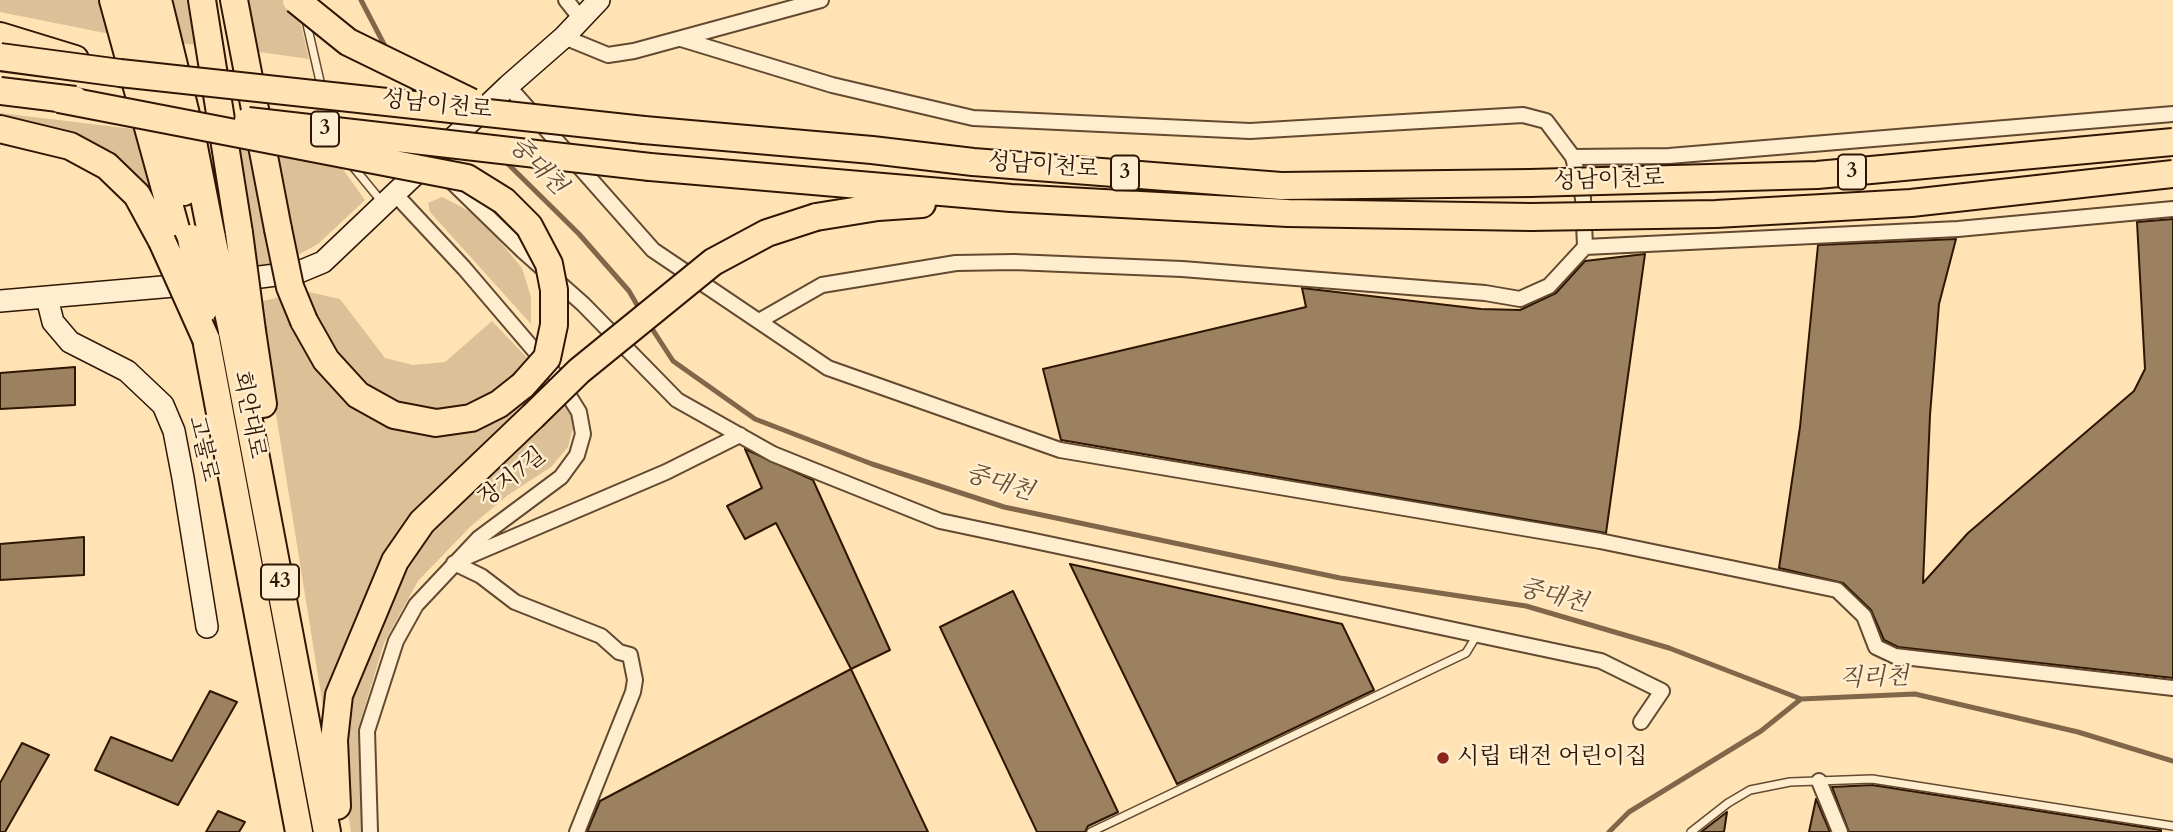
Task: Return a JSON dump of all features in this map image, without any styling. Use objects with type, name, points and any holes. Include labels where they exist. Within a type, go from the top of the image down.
[{"type":"highway","points":[[113,0],[186,239],[242,331]]},
{"type":"highway","points":[[138,0],[179,165],[186,239]]},
{"type":"highway","points":[[158,0],[194,147],[186,239]]},
{"type":"highway","points":[[202,0],[239,233],[242,331],[327,832]]},
{"type":"highway","points":[[59,99],[467,178],[504,201],[529,226],[549,264],[554,290],[554,325],[547,358],[523,385],[499,404],[471,418],[436,424],[394,415],[358,395],[326,360],[304,321],[290,287],[278,229],[234,0]]},
{"type":"highway","points":[[299,0],[348,42],[491,111]]},
{"type":"highway","points":[[0,36],[120,73]]},
{"type":"highway","name":"성남이천로","points":[[0,57],[120,73],[491,111],[644,130],[985,163],[1281,186],[1530,184],[1817,175],[2173,142]]},
{"type":"highway","name":"성남이천로","points":[[0,91],[650,167],[980,196],[1288,213],[1531,217],[1717,214],[1911,203],[2173,174]]},
{"type":"highway","points":[[0,129],[70,146],[107,166],[186,239]]},
{"type":"highway","points":[[339,832],[334,740],[339,695],[377,597],[395,561],[422,522],[579,371],[713,262],[767,233],[816,217],[878,207],[1011,198]]},
{"type":"highway","name":"회안대로","points":[[186,239],[299,832]]},
{"type":"street","points":[[566,0],[581,19]]},
{"type":"street","points":[[0,301],[271,277],[299,272],[323,262],[508,86],[565,37],[599,0]]},
{"type":"street","points":[[565,37],[608,55],[821,0]]},
{"type":"street","points":[[681,38],[832,85],[973,118],[1251,131],[1523,115],[1546,121],[1573,157],[1583,198],[1585,247]]},
{"type":"street","points":[[508,86],[653,250],[828,368],[1060,450],[1600,541],[1836,590],[1864,616],[1876,648],[1895,656],[2173,688]]},
{"type":"street","points":[[1573,157],[1669,156],[2173,114]]},
{"type":"street","points":[[434,156],[523,251],[583,303],[677,400],[773,454],[940,521],[1601,661],[1662,691],[1641,722]]},
{"type":"street","name":"장지7길","points":[[370,832],[367,731],[396,641],[416,605],[479,538],[561,477],[577,455],[583,434],[579,412],[557,377],[464,268],[391,200]]},
{"type":"street","points":[[759,321],[822,285],[968,263],[1182,269],[1472,291],[1520,299],[1549,286],[1585,247],[1958,229],[2173,209]]},
{"type":"street","name":"고불로","points":[[47,298],[53,322],[70,342],[127,371],[163,405],[174,431],[208,627]]},
{"type":"street","points":[[454,563],[666,472],[740,435]]},
{"type":"street","points":[[454,563],[481,576],[515,602],[601,636],[619,652],[630,655],[635,680],[633,692],[577,832]]},
{"type":"street","points":[[1819,780],[1840,832]]},
{"type":"lane","points":[[299,0],[328,110]]},
{"type":"lane","points":[[332,123],[337,136]]},
{"type":"lane","points":[[341,146],[351,166],[391,200]]},
{"type":"lane","points":[[1091,832],[1466,653],[1477,635]]},
{"type":"lane","points":[[1691,832],[1728,803],[1750,790],[1819,780],[1872,779],[2173,826]]},
{"type":"shaded area","points":[[0,0],[104,0],[115,35],[0,12]]},
{"type":"shaded area","points":[[168,0],[197,0],[204,46],[179,43]]},
{"type":"shaded area","points":[[241,0],[295,0],[309,59],[252,51]]},
{"type":"shaded area","points":[[0,113],[141,130],[166,224],[122,172],[0,119]]},
{"type":"shaded area","points":[[231,143],[254,146],[272,264],[252,266]]},
{"type":"shaded area","points":[[271,148],[336,160],[365,200],[318,244],[294,257]]},
{"type":"shaded area","points":[[442,197],[479,216],[522,268],[531,297],[531,324],[430,212],[428,203]]},
{"type":"shaded area","points":[[304,291],[340,299],[385,358],[413,365],[445,362],[492,321],[530,361],[511,383],[461,411],[415,411],[383,400],[323,347]]},
{"type":"shaded area","points":[[281,297],[292,328],[326,376],[422,427],[549,375],[556,385],[441,491],[328,738],[258,302]]},
{"type":"shaded area","points":[[568,403],[573,428],[568,447],[551,467],[508,495],[470,527],[418,581],[384,643],[363,713],[360,748],[364,832],[351,832],[344,789],[349,702],[363,648],[420,539],[514,444]]},
{"type":"building","points":[[2173,219],[2173,678],[1898,647],[1884,640],[1871,610],[1843,583],[1779,568],[1800,427],[1818,245],[1956,239],[1939,304],[1930,415],[1923,583],[1968,533],[2134,391],[2145,369],[2137,222]]},
{"type":"building","points":[[1645,254],[1606,533],[1061,440],[1043,369],[1306,307],[1302,288],[1481,309],[1520,310],[1556,293],[1585,261]]},
{"type":"building","points":[[75,367],[75,405],[0,409],[0,373]]},
{"type":"building","points":[[745,449],[813,480],[890,650],[851,669],[776,523],[745,539],[727,506],[762,488]]},
{"type":"building","points":[[84,537],[84,575],[0,580],[0,544]]},
{"type":"building","points":[[1070,564],[1342,624],[1374,690],[1177,784]]},
{"type":"building","points":[[1013,591],[1118,812],[1088,826],[1085,832],[1037,832],[940,627]]},
{"type":"building","points":[[851,669],[928,832],[587,832],[600,801]]},
{"type":"building","points":[[210,691],[237,702],[178,805],[95,770],[111,737],[172,761]]},
{"type":"building","points":[[22,743],[49,755],[5,832],[0,832],[0,783]]},
{"type":"building","points":[[1872,785],[2161,832],[1849,832],[1832,787]]},
{"type":"building","points":[[1816,799],[1830,832],[1809,832]]},
{"type":"building","points":[[218,811],[245,822],[239,832],[206,832]]},
{"type":"building","points":[[1727,812],[1724,832],[1701,832]]},
{"type":"waterway","name":"중대천","points":[[361,0],[387,50]]},
{"type":"waterway","name":"중대천","points":[[504,160],[579,234],[629,291],[640,310]]},
{"type":"waterway","name":"중대천","points":[[649,324],[673,361],[755,419],[872,464],[1004,507],[1340,578],[1526,606],[1669,648],[1801,699]]},
{"type":"waterway","name":"직리천","points":[[1609,832],[1629,812],[1761,731],[1801,699],[1915,694],[2078,732],[2173,761]]},
{"type":"place","name":"시립 태전 어린이집","points":[[1443,758]]}]
